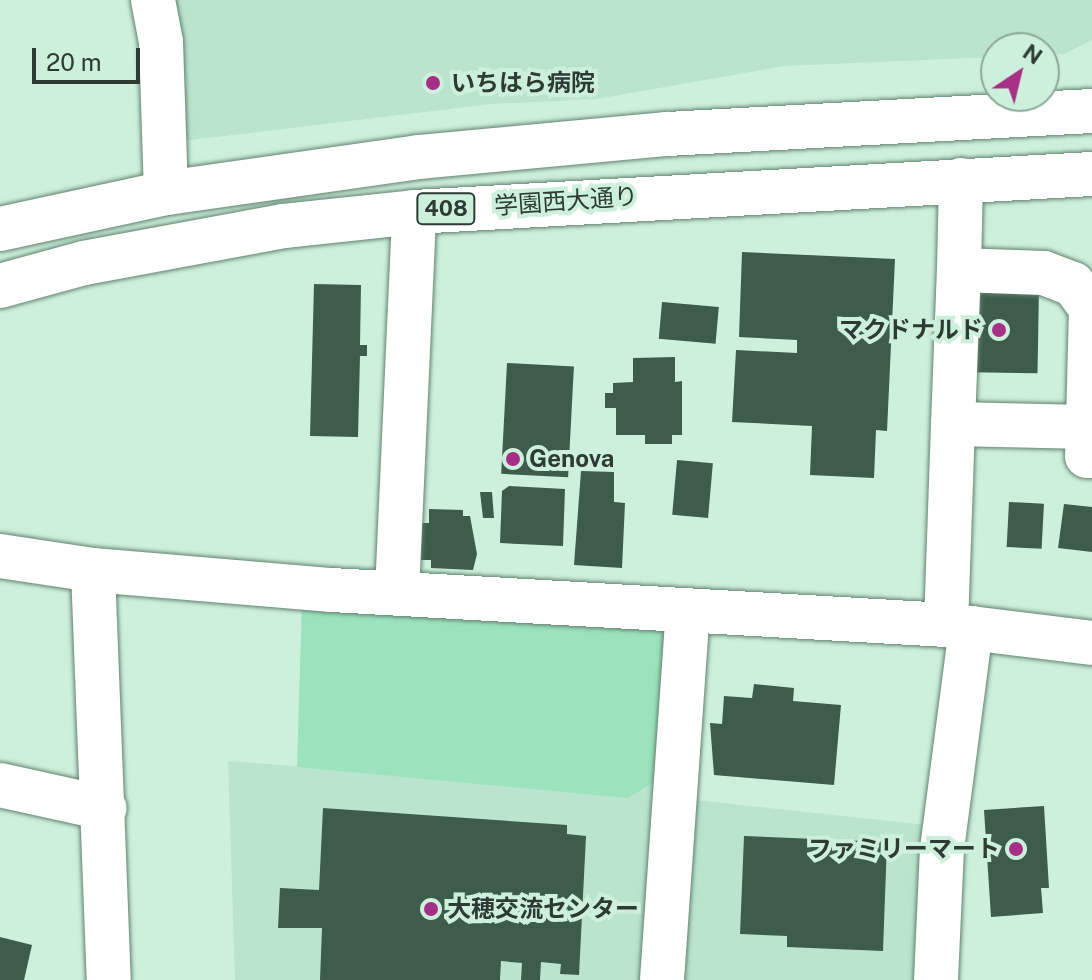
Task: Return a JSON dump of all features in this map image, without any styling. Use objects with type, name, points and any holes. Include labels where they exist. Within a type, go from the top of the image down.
[{"type":"main road","points":[[153,0],[161,42],[166,193]]},
{"type":"main road","points":[[1031,114],[1092,86]]},
{"type":"main road","name":"408","points":[[0,229],[166,193],[325,168],[589,141],[1092,111]]},
{"type":"main road","name":"学園西大通り","points":[[0,286],[84,263],[284,226],[414,212],[1092,174]]},
{"type":"main road","points":[[1032,176],[1092,202]]},
{"type":"main road","points":[[936,980],[958,626],[953,424],[961,180]]},
{"type":"main road","points":[[397,592],[414,212]]},
{"type":"main road","points":[[953,424],[1090,442],[1091,308],[1073,284],[1044,273],[959,270]]},
{"type":"main road","points":[[0,556],[93,570],[688,611],[958,626],[1092,643]]},
{"type":"main road","points":[[93,570],[105,808],[109,980]]},
{"type":"main road","points":[[662,980],[688,611]]},
{"type":"main road","points":[[0,785],[105,808]]},
{"type":"shaded area","name":"いちはら病院","points":[[165,0],[1092,0],[1092,40],[1064,54],[1060,54],[1060,32],[980,32],[980,58],[784,66],[597,99],[491,104],[182,141]]},
{"type":"shaded area","points":[[302,608],[708,629],[695,800],[927,825],[917,980],[235,980],[228,761],[297,766]]},
{"type":"shaded area","points":[[302,608],[654,625],[665,636],[656,781],[628,798],[297,767]]},
{"type":"building","points":[[742,252],[895,259],[887,431],[876,430],[874,478],[810,475],[812,426],[732,422],[736,350],[797,353],[797,340],[739,337]]},
{"type":"building","points":[[314,284],[361,285],[360,345],[367,345],[367,356],[360,356],[358,437],[310,436]]},
{"type":"building","name":"マクドナルド","points":[[961,287],[1039,288],[1038,373],[960,372]]},
{"type":"building","points":[[662,302],[719,307],[716,344],[659,339]]},
{"type":"building","points":[[675,357],[675,382],[682,381],[682,435],[672,435],[672,444],[645,444],[645,435],[616,435],[616,408],[605,408],[605,393],[613,393],[613,383],[633,382],[633,358]]},
{"type":"building","points":[[507,363],[574,367],[568,477],[501,474]]},
{"type":"building","points":[[677,460],[713,463],[708,518],[672,515]]},
{"type":"building","points":[[581,471],[614,472],[614,502],[625,503],[622,568],[574,565]]},
{"type":"building","points":[[509,486],[565,489],[563,546],[500,543],[502,491]]},
{"type":"building","points":[[480,492],[492,492],[494,518],[483,518]]},
{"type":"building","points":[[1009,502],[1044,504],[1042,549],[1007,547]]},
{"type":"building","points":[[1064,504],[1092,507],[1092,552],[1058,548]]},
{"type":"building","points":[[429,509],[463,510],[463,516],[470,516],[477,554],[473,570],[431,568],[431,560],[421,560],[422,523],[429,523]]},
{"type":"building","points":[[754,684],[794,688],[793,701],[841,705],[834,785],[714,775],[710,723],[722,724],[724,696],[752,698]]},
{"type":"building","name":"ファミリーマート","points":[[1044,806],[1049,888],[1041,888],[1043,913],[991,917],[984,810]]},
{"type":"building","name":"大穂交流センター","points":[[323,808],[567,825],[567,834],[586,836],[579,975],[560,974],[561,964],[541,962],[540,980],[521,980],[522,963],[501,961],[500,980],[320,980],[322,928],[278,928],[280,888],[319,890]]},
{"type":"building","points":[[744,836],[887,842],[883,951],[787,947],[787,936],[740,934]]},
{"type":"building","points":[[0,937],[32,945],[24,980],[0,980]]},
{"type":"place","name":"いちはら病院","points":[[433,83]]},
{"type":"place","name":"マクドナルド","points":[[999,330]]},
{"type":"place","name":"Genova","points":[[513,459]]},
{"type":"place","name":"ファミリーマート","points":[[1016,849]]},
{"type":"place","name":"大穂交流センター","points":[[431,909]]}]
